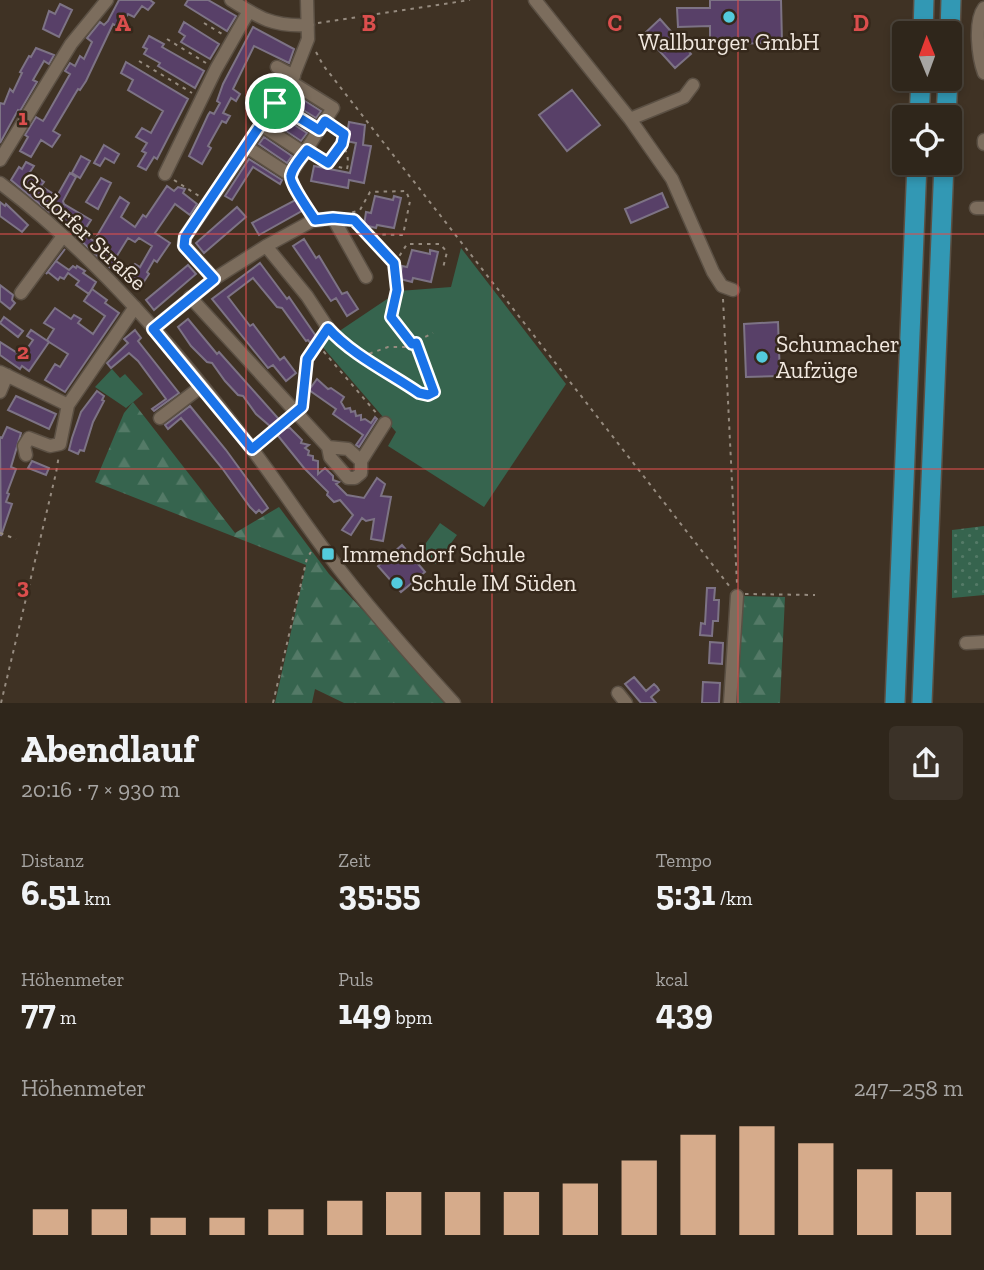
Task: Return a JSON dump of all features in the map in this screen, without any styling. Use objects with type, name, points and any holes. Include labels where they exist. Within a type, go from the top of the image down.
[{"type":"highway","points":[[923,21],[924,0]]},
{"type":"highway","points":[[950,21],[951,0]]},
{"type":"highway","points":[[895,703],[917,175]]},
{"type":"highway","points":[[922,703],[944,175]]},
{"type":"street","points":[[0,160],[71,44],[107,0]]},
{"type":"street","points":[[231,0],[269,22],[280,25],[308,25]]},
{"type":"street","points":[[214,279],[183,242],[292,79],[308,39],[307,0]]},
{"type":"street","points":[[535,0],[672,178],[713,272],[728,288]]},
{"type":"street","points":[[984,8],[980,15],[979,32],[984,74]]},
{"type":"street","points":[[165,174],[216,69],[249,11]]},
{"type":"street","points":[[247,147],[290,175],[333,108],[277,67]]},
{"type":"street","points":[[629,119],[684,97],[693,85]]},
{"type":"street","points":[[275,103],[322,126]]},
{"type":"street","points":[[261,125],[305,151]]},
{"type":"street","name":"Godorfer Straße","points":[[0,183],[95,264],[135,307],[252,449],[328,554],[454,703]]},
{"type":"street","points":[[153,329],[214,279],[266,246],[315,220],[333,218],[366,277]]},
{"type":"street","points":[[21,293],[63,236]]},
{"type":"street","points":[[266,246],[307,296],[328,328]]},
{"type":"street","points":[[190,297],[328,447],[330,457],[348,478],[355,478],[361,472],[361,461],[385,424]]},
{"type":"street","points":[[26,455],[24,446],[29,438],[50,446],[60,444],[68,405],[135,307]]},
{"type":"street","points":[[0,392],[3,374],[68,405]]},
{"type":"street","points":[[160,418],[202,386]]},
{"type":"street","points":[[328,447],[348,449],[361,461]]},
{"type":"street","points":[[730,703],[737,596]]},
{"type":"street","points":[[966,643],[984,642]]},
{"type":"path","points":[[308,25],[470,0]]},
{"type":"path","points":[[204,23],[232,40]]},
{"type":"path","points":[[167,39],[216,69]]},
{"type":"path","points":[[308,39],[323,65],[737,596]]},
{"type":"path","points":[[139,61],[202,99]]},
{"type":"path","points":[[322,126],[344,134],[342,144],[328,163]]},
{"type":"path","points":[[305,151],[347,169],[350,159],[342,144]]},
{"type":"path","points":[[165,174],[208,202]]},
{"type":"path","points":[[290,175],[290,183],[315,220]]},
{"type":"path","points":[[333,218],[360,210],[370,192],[406,191],[410,201],[403,234],[407,244]]},
{"type":"path","points":[[333,218],[354,220],[394,263],[397,290],[391,317],[412,344]]},
{"type":"path","points":[[367,234],[403,234]]},
{"type":"path","points":[[394,263],[407,244]]},
{"type":"path","points":[[407,244],[440,244],[447,252],[443,268]]},
{"type":"path","points":[[728,288],[737,596]]},
{"type":"path","points":[[252,449],[302,407],[307,359],[328,328],[363,356],[423,395],[434,392],[442,384]]},
{"type":"path","points":[[363,356],[380,349],[405,347],[433,333]]},
{"type":"path","points":[[416,343],[434,392]]},
{"type":"path","points":[[317,344],[385,424]]},
{"type":"path","points":[[1,703],[56,473],[60,444]]},
{"type":"path","points":[[0,533],[16,539]]},
{"type":"path","points":[[273,703],[307,558],[313,548]]},
{"type":"path","points":[[737,596],[815,595]]},
{"type":"green space","points":[[461,248],[566,384],[484,507],[388,446],[396,432],[320,344],[399,291],[451,287]]},
{"type":"green space","points":[[112,369],[120,378],[125,374],[143,394],[126,408],[95,387]]},
{"type":"green space","points":[[133,402],[235,533],[279,507],[329,574],[444,703],[344,703],[315,689],[312,703],[275,703],[306,565],[95,482],[124,413]]},
{"type":"green space","points":[[440,523],[457,535],[436,564],[419,553]]},
{"type":"green space","points":[[984,526],[984,595],[952,598],[952,530]]},
{"type":"green space","points":[[741,596],[785,597],[780,703],[735,703]]},
{"type":"building","points":[[119,0],[150,0],[154,3],[148,10],[142,6],[134,17],[128,14],[120,28],[113,24],[86,81],[80,90],[78,89],[53,131],[60,135],[52,147],[41,140],[31,157],[20,151],[28,137],[25,135],[36,117],[43,121],[70,74],[65,71],[70,63],[75,66],[80,56],[84,59],[92,42],[87,38],[100,22],[104,25],[108,21]]},
{"type":"building","points":[[188,0],[208,0],[236,16],[227,31],[185,5]]},
{"type":"building","name":"Wallburger GmbH","points":[[710,0],[781,0],[782,43],[710,44],[710,26],[678,27],[677,8],[710,8]]},
{"type":"building","points":[[60,4],[72,10],[59,37],[43,29],[49,11],[55,14]]},
{"type":"building","points":[[660,19],[691,54],[675,68],[644,34]]},
{"type":"building","points":[[184,22],[219,44],[210,59],[181,42],[185,36],[179,32]]},
{"type":"building","points":[[253,27],[294,49],[289,63],[254,46],[233,89],[240,94],[236,101],[231,98],[223,113],[230,116],[226,123],[222,121],[208,146],[211,148],[202,164],[189,156],[208,115],[210,112],[214,114],[220,103],[217,101],[223,84]]},
{"type":"building","points":[[149,36],[164,44],[162,47],[204,71],[195,88],[158,66],[160,63],[144,54],[147,49],[143,47]]},
{"type":"building","points":[[36,48],[54,55],[49,64],[44,61],[33,80],[37,82],[0,143],[0,103],[4,104],[10,89],[13,92],[22,73],[20,72]]},
{"type":"building","points":[[126,62],[188,99],[157,159],[154,157],[146,170],[138,166],[146,153],[142,151],[147,143],[136,137],[142,128],[151,133],[163,111],[128,90],[133,80],[121,73]]},
{"type":"building","points":[[572,90],[600,125],[567,151],[539,115]]},
{"type":"building","points":[[294,94],[321,111],[316,118],[289,101]]},
{"type":"building","points":[[279,115],[307,133],[301,141],[274,123]]},
{"type":"building","points":[[349,122],[365,125],[363,145],[371,146],[364,183],[349,180],[348,188],[311,181],[314,166],[350,173],[356,143],[346,141]]},
{"type":"building","points":[[264,137],[292,156],[287,163],[259,144]]},
{"type":"building","points":[[104,145],[119,154],[114,163],[105,158],[100,166],[94,163]]},
{"type":"building","points":[[81,156],[90,161],[80,178],[72,173]]},
{"type":"building","points":[[249,159],[282,180],[280,184],[253,167],[232,200],[225,196]]},
{"type":"building","points":[[26,162],[34,166],[30,172],[44,182],[41,186],[57,196],[70,173],[76,177],[63,201],[91,220],[82,234],[94,241],[120,197],[129,203],[121,217],[135,227],[143,215],[146,217],[167,186],[174,191],[178,187],[185,189],[183,193],[197,204],[190,215],[175,204],[155,233],[170,243],[157,262],[154,260],[139,289],[109,267],[76,236],[78,232],[68,226],[70,224],[49,212],[11,180],[19,167],[22,169]],"holes":[[[128,238],[135,242],[139,238],[152,246],[140,267],[135,264],[127,267],[115,259]]]},
{"type":"building","points":[[101,178],[111,183],[98,209],[86,202]]},
{"type":"building","points":[[662,193],[668,207],[631,223],[625,209]]},
{"type":"building","points":[[375,196],[393,200],[394,196],[401,198],[394,228],[364,225],[366,212],[371,213]]},
{"type":"building","points":[[301,197],[307,208],[259,235],[252,223]]},
{"type":"building","points":[[0,202],[5,206],[6,204],[28,225],[22,232],[0,216]]},
{"type":"building","points":[[237,207],[246,217],[204,253],[196,243]]},
{"type":"building","points":[[304,239],[316,258],[319,256],[342,294],[347,292],[358,309],[347,316],[336,298],[331,301],[293,246]]},
{"type":"building","points":[[65,249],[56,261],[69,270],[77,266],[96,282],[89,294],[76,285],[79,281],[68,273],[64,279],[60,277],[58,280],[48,272],[46,274]]},
{"type":"building","points":[[412,250],[430,254],[430,250],[438,252],[431,282],[413,278],[412,282],[400,279],[402,266],[407,267]]},
{"type":"building","points":[[260,263],[287,299],[289,297],[318,339],[311,344],[306,341],[282,308],[277,307],[253,278],[228,297],[280,360],[284,357],[296,373],[286,381],[273,365],[268,368],[212,299]]},
{"type":"building","points":[[188,265],[196,274],[154,310],[146,300]]},
{"type":"building","points":[[0,285],[13,295],[12,300],[15,303],[10,309],[0,301]]},
{"type":"building","points":[[92,289],[119,313],[65,392],[45,380],[55,364],[60,367],[68,354],[47,340],[54,329],[44,323],[55,308],[71,319],[74,315],[81,319],[78,323],[93,334],[105,316],[84,301]]},
{"type":"building","points":[[4,317],[23,331],[18,337],[0,323]]},
{"type":"building","points":[[188,319],[217,354],[219,352],[284,425],[302,440],[301,443],[309,445],[305,448],[309,451],[308,455],[313,456],[313,460],[318,461],[318,474],[325,468],[347,495],[364,498],[377,478],[385,484],[381,496],[391,497],[383,541],[371,539],[374,519],[366,521],[362,518],[351,535],[342,530],[353,515],[340,500],[334,502],[327,495],[328,492],[304,468],[271,427],[256,414],[243,396],[238,395],[212,363],[207,362],[191,346],[178,327]]},
{"type":"building","name":"Schumacher Aufzüge","points":[[778,322],[780,376],[746,377],[744,324]]},
{"type":"building","points":[[31,330],[49,342],[29,371],[22,366],[20,369],[0,355],[0,342],[19,354],[22,351],[24,353],[33,340],[27,336]]},
{"type":"building","points":[[135,330],[141,338],[138,341],[179,393],[154,411],[152,409],[166,399],[138,361],[129,353],[111,368],[107,363],[128,343],[124,339]]},
{"type":"building","points":[[317,379],[328,389],[331,388],[344,397],[341,402],[345,409],[355,411],[356,416],[361,415],[361,420],[365,419],[371,423],[375,417],[377,419],[359,447],[356,445],[363,435],[333,414],[336,409],[309,390]]},
{"type":"building","points":[[97,391],[104,396],[104,401],[93,422],[84,451],[80,450],[78,454],[69,450],[72,438],[81,412]]},
{"type":"building","points":[[16,396],[56,414],[49,429],[8,410]]},
{"type":"building","points":[[190,406],[266,505],[268,508],[262,513],[259,510],[256,513],[250,507],[181,418],[168,429],[165,425]]},
{"type":"building","points":[[7,427],[21,433],[11,467],[16,469],[7,493],[6,502],[12,504],[1,536],[0,437],[2,438]]},
{"type":"building","points":[[32,461],[49,468],[46,475],[28,468]]},
{"type":"building","points":[[402,545],[425,572],[401,592],[378,566]]},
{"type":"building","points":[[707,588],[715,588],[714,600],[719,600],[718,621],[713,621],[712,636],[700,635],[701,623],[705,624]]},
{"type":"building","points":[[710,642],[723,643],[722,664],[709,663]]},
{"type":"building","points":[[634,677],[646,691],[654,684],[657,687],[659,690],[651,697],[656,703],[641,703],[625,684]]},
{"type":"building","points":[[703,682],[720,683],[719,703],[702,703]]},
{"type":"place","name":"Wallburger GmbH","points":[[729,17]]},
{"type":"place","name":"Schumacher Aufzüge","points":[[762,357]]},
{"type":"place","name":"Immendorf Schule","points":[[328,554]]},
{"type":"place","name":"Schule IM Süden","points":[[397,583]]},
{"type":"route","points":[[275,103],[319,130],[325,121],[344,134],[342,144],[328,163],[307,150],[290,175],[290,183],[315,220],[354,220],[394,263],[397,290],[391,317],[412,344],[416,343],[434,392],[428,395],[419,393],[335,336],[328,328],[307,359],[302,407],[252,449],[153,329],[214,279],[183,242],[275,103]]}]
